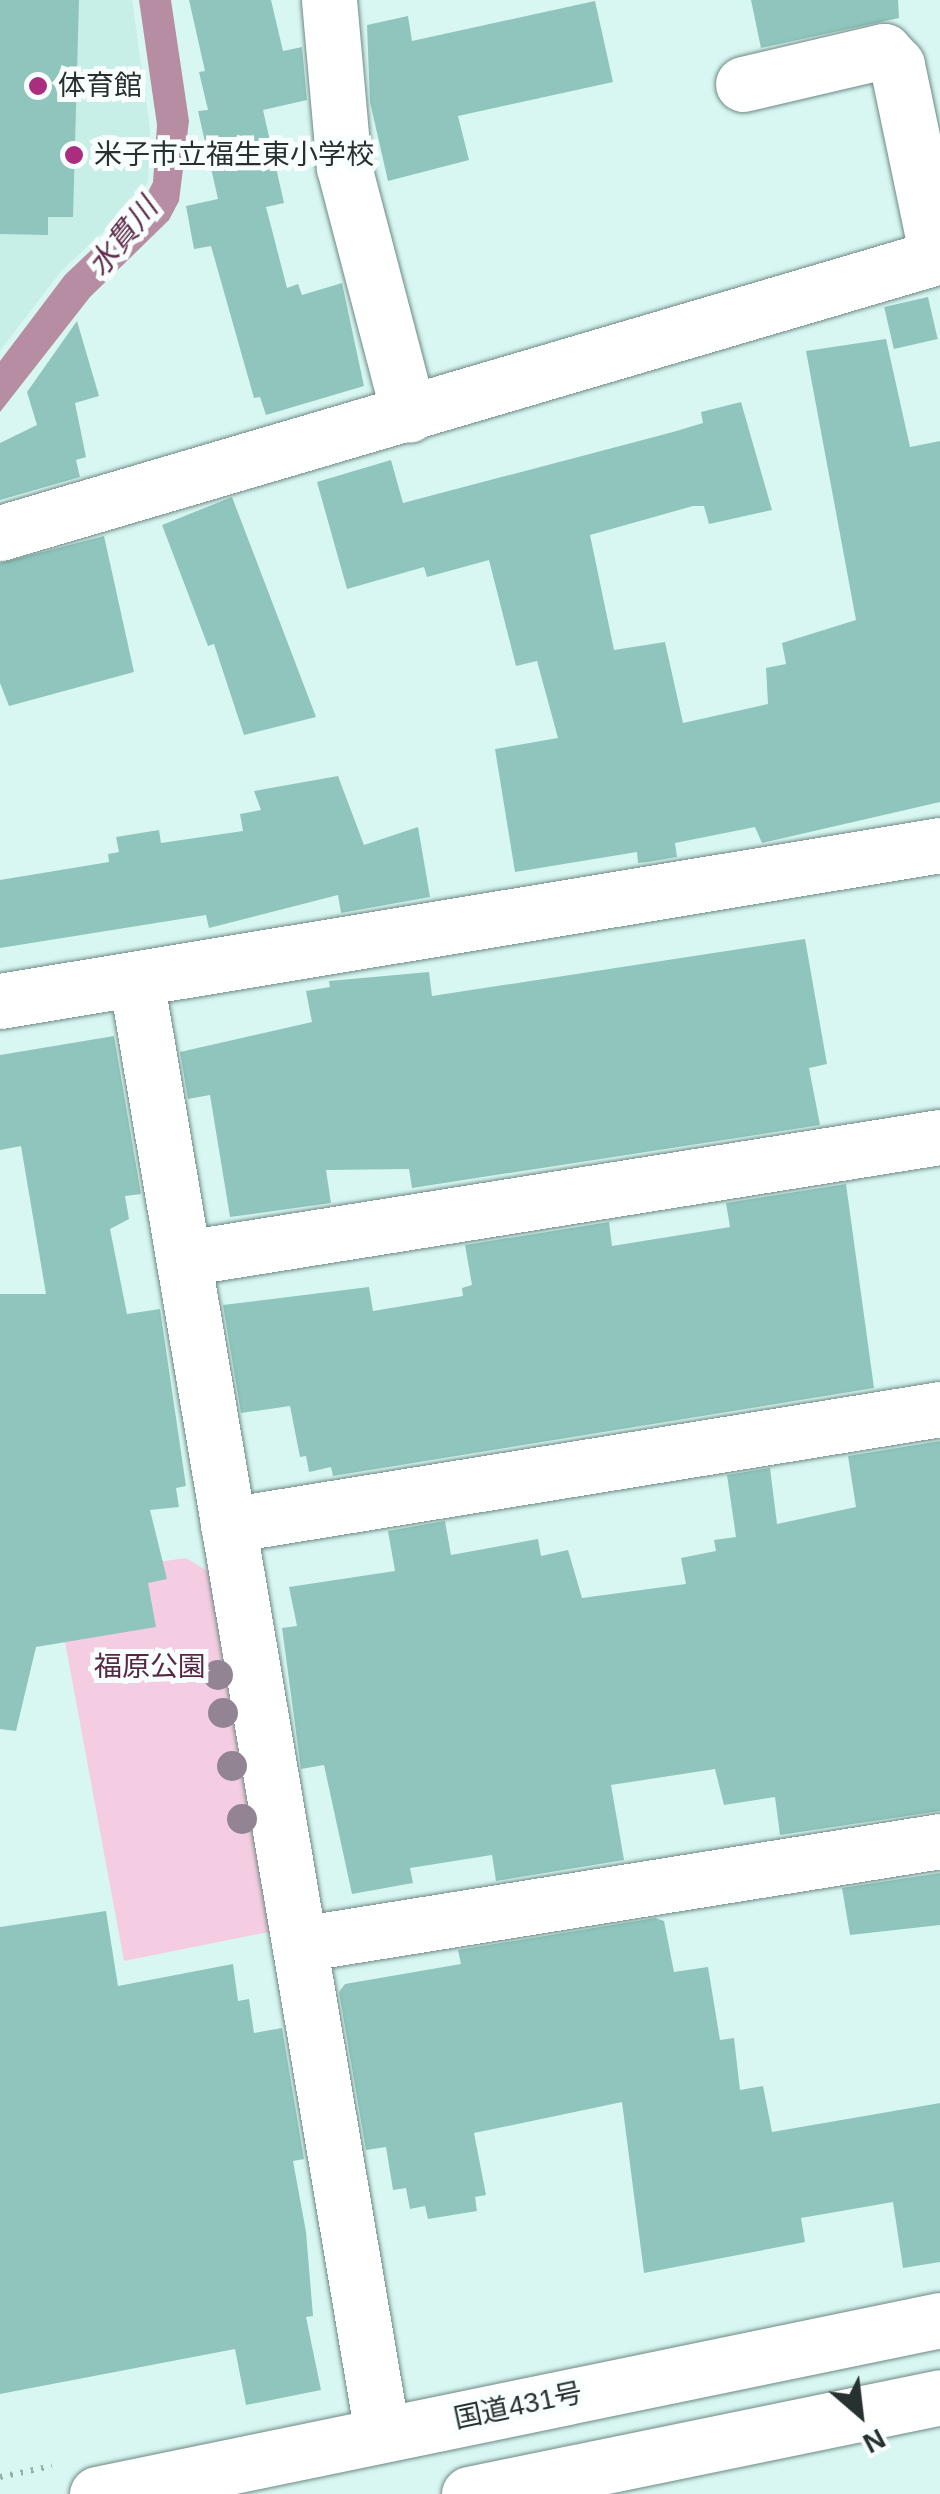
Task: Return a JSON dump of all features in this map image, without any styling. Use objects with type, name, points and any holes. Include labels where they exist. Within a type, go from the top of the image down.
[{"type":"main road","points":[[329,0],[344,167],[409,415]]},
{"type":"main road","points":[[0,533],[938,257],[897,66],[884,51],[743,84]]},
{"type":"main road","points":[[0,1002],[940,845]]},
{"type":"main road","points":[[136,978],[382,2434]]},
{"type":"main road","points":[[185,1258],[940,1136]]},
{"type":"main road","points":[[228,1525],[940,1409]]},
{"type":"main road","points":[[300,1944],[940,1841]]},
{"type":"main road","name":"国道431号","points":[[96,2494],[940,2320]]},
{"type":"main road","points":[[469,2494],[592,2482],[940,2397]]},
{"type":"shaded area","name":"米子市立福生東小学校","points":[[0,0],[132,0],[150,129],[148,181],[139,199],[61,271],[0,351]]},
{"type":"green space","name":"福原公園","points":[[186,1558],[214,1575],[274,1931],[124,1961],[53,1577]]},
{"type":"water","name":"水貫川","points":[[139,0],[171,0],[189,121],[179,201],[169,220],[90,297],[0,412],[0,361],[65,275],[144,200],[153,182],[157,125]]},
{"type":"building","name":"体育館","points":[[0,0],[79,0],[73,217],[48,217],[48,235],[0,234]]},
{"type":"building","points":[[189,0],[271,0],[283,51],[302,47],[307,100],[263,110],[284,203],[266,207],[287,288],[298,284],[302,295],[342,283],[364,386],[266,415],[260,397],[254,398],[211,246],[194,249],[186,206],[218,199],[198,111],[208,110],[199,72],[205,71]]},
{"type":"building","points":[[751,0],[898,0],[899,18],[761,48]]},
{"type":"building","points":[[595,1],[613,82],[458,116],[469,160],[388,181],[370,102],[367,25],[408,16],[412,41]]},
{"type":"building","points":[[928,297],[938,339],[894,349],[884,307]]},
{"type":"building","points":[[77,321],[99,396],[75,403],[86,457],[76,460],[80,477],[0,500],[0,443],[37,425],[27,392]]},
{"type":"building","points":[[886,339],[910,447],[940,441],[940,802],[762,843],[755,827],[675,843],[677,857],[648,862],[638,863],[637,852],[515,872],[495,749],[558,738],[537,661],[516,666],[489,560],[427,577],[424,567],[347,589],[317,482],[391,460],[403,503],[673,432],[703,423],[701,412],[741,402],[772,510],[709,524],[704,506],[693,506],[590,535],[614,650],[665,642],[683,723],[768,704],[766,668],[786,664],[782,643],[856,620],[806,351]]},
{"type":"building","points":[[232,497],[316,717],[244,735],[214,644],[208,646],[162,525]]},
{"type":"building","points":[[104,536],[134,672],[9,706],[0,683],[0,563]]},
{"type":"building","points":[[338,776],[364,845],[418,827],[430,897],[341,913],[338,895],[209,928],[206,915],[0,948],[0,880],[109,862],[108,854],[119,852],[116,837],[159,830],[161,843],[243,831],[240,814],[261,810],[254,791]]},
{"type":"building","points":[[805,939],[827,1064],[809,1068],[820,1125],[412,1188],[409,1169],[326,1170],[331,1203],[230,1217],[210,1095],[188,1099],[180,1052],[312,1022],[306,991],[330,987],[329,981],[429,972],[432,996]]},
{"type":"building","points":[[114,1036],[141,1194],[125,1196],[129,1219],[110,1229],[127,1314],[160,1309],[186,1486],[176,1488],[179,1507],[150,1510],[167,1579],[148,1583],[156,1627],[36,1647],[16,1731],[0,1729],[0,1294],[46,1294],[21,1146],[0,1150],[0,1055]]},
{"type":"building","points":[[846,1184],[874,1388],[333,1476],[331,1467],[309,1472],[306,1456],[300,1457],[290,1406],[241,1413],[223,1305],[369,1287],[373,1311],[463,1296],[462,1288],[472,1285],[465,1245],[609,1222],[612,1246],[730,1227],[726,1203]]},
{"type":"building","points":[[940,1441],[940,1811],[780,1835],[775,1797],[724,1805],[715,1769],[611,1785],[624,1860],[496,1881],[492,1855],[410,1868],[413,1883],[352,1894],[324,1765],[301,1769],[282,1628],[297,1626],[289,1587],[395,1571],[388,1531],[445,1521],[451,1555],[538,1539],[541,1556],[568,1550],[582,1598],[686,1584],[681,1558],[716,1551],[714,1540],[736,1537],[727,1475],[770,1468],[777,1524],[856,1507],[848,1456]]},
{"type":"building","points":[[940,1873],[940,1925],[850,1935],[842,1888]]},
{"type":"building","points":[[106,1911],[118,1986],[233,1964],[238,2001],[249,1999],[254,2033],[282,2028],[304,2159],[293,2161],[306,2232],[313,2316],[306,2317],[321,2390],[246,2405],[235,2349],[0,2394],[0,1927]]},
{"type":"building","points":[[655,1918],[664,1921],[674,1972],[708,1967],[720,2040],[734,2038],[740,2090],[763,2086],[772,2132],[940,2103],[940,2262],[903,2268],[893,2202],[801,2218],[805,2242],[644,2273],[622,2102],[474,2133],[486,2195],[475,2197],[477,2211],[428,2219],[425,2206],[410,2209],[406,2188],[393,2190],[386,2147],[366,2150],[339,1992],[345,1984],[461,1964],[458,1950]]},
{"type":"place","name":"体育館","points":[[38,86]]},
{"type":"place","name":"米子市立福生東小学校","points":[[74,155]]}]
